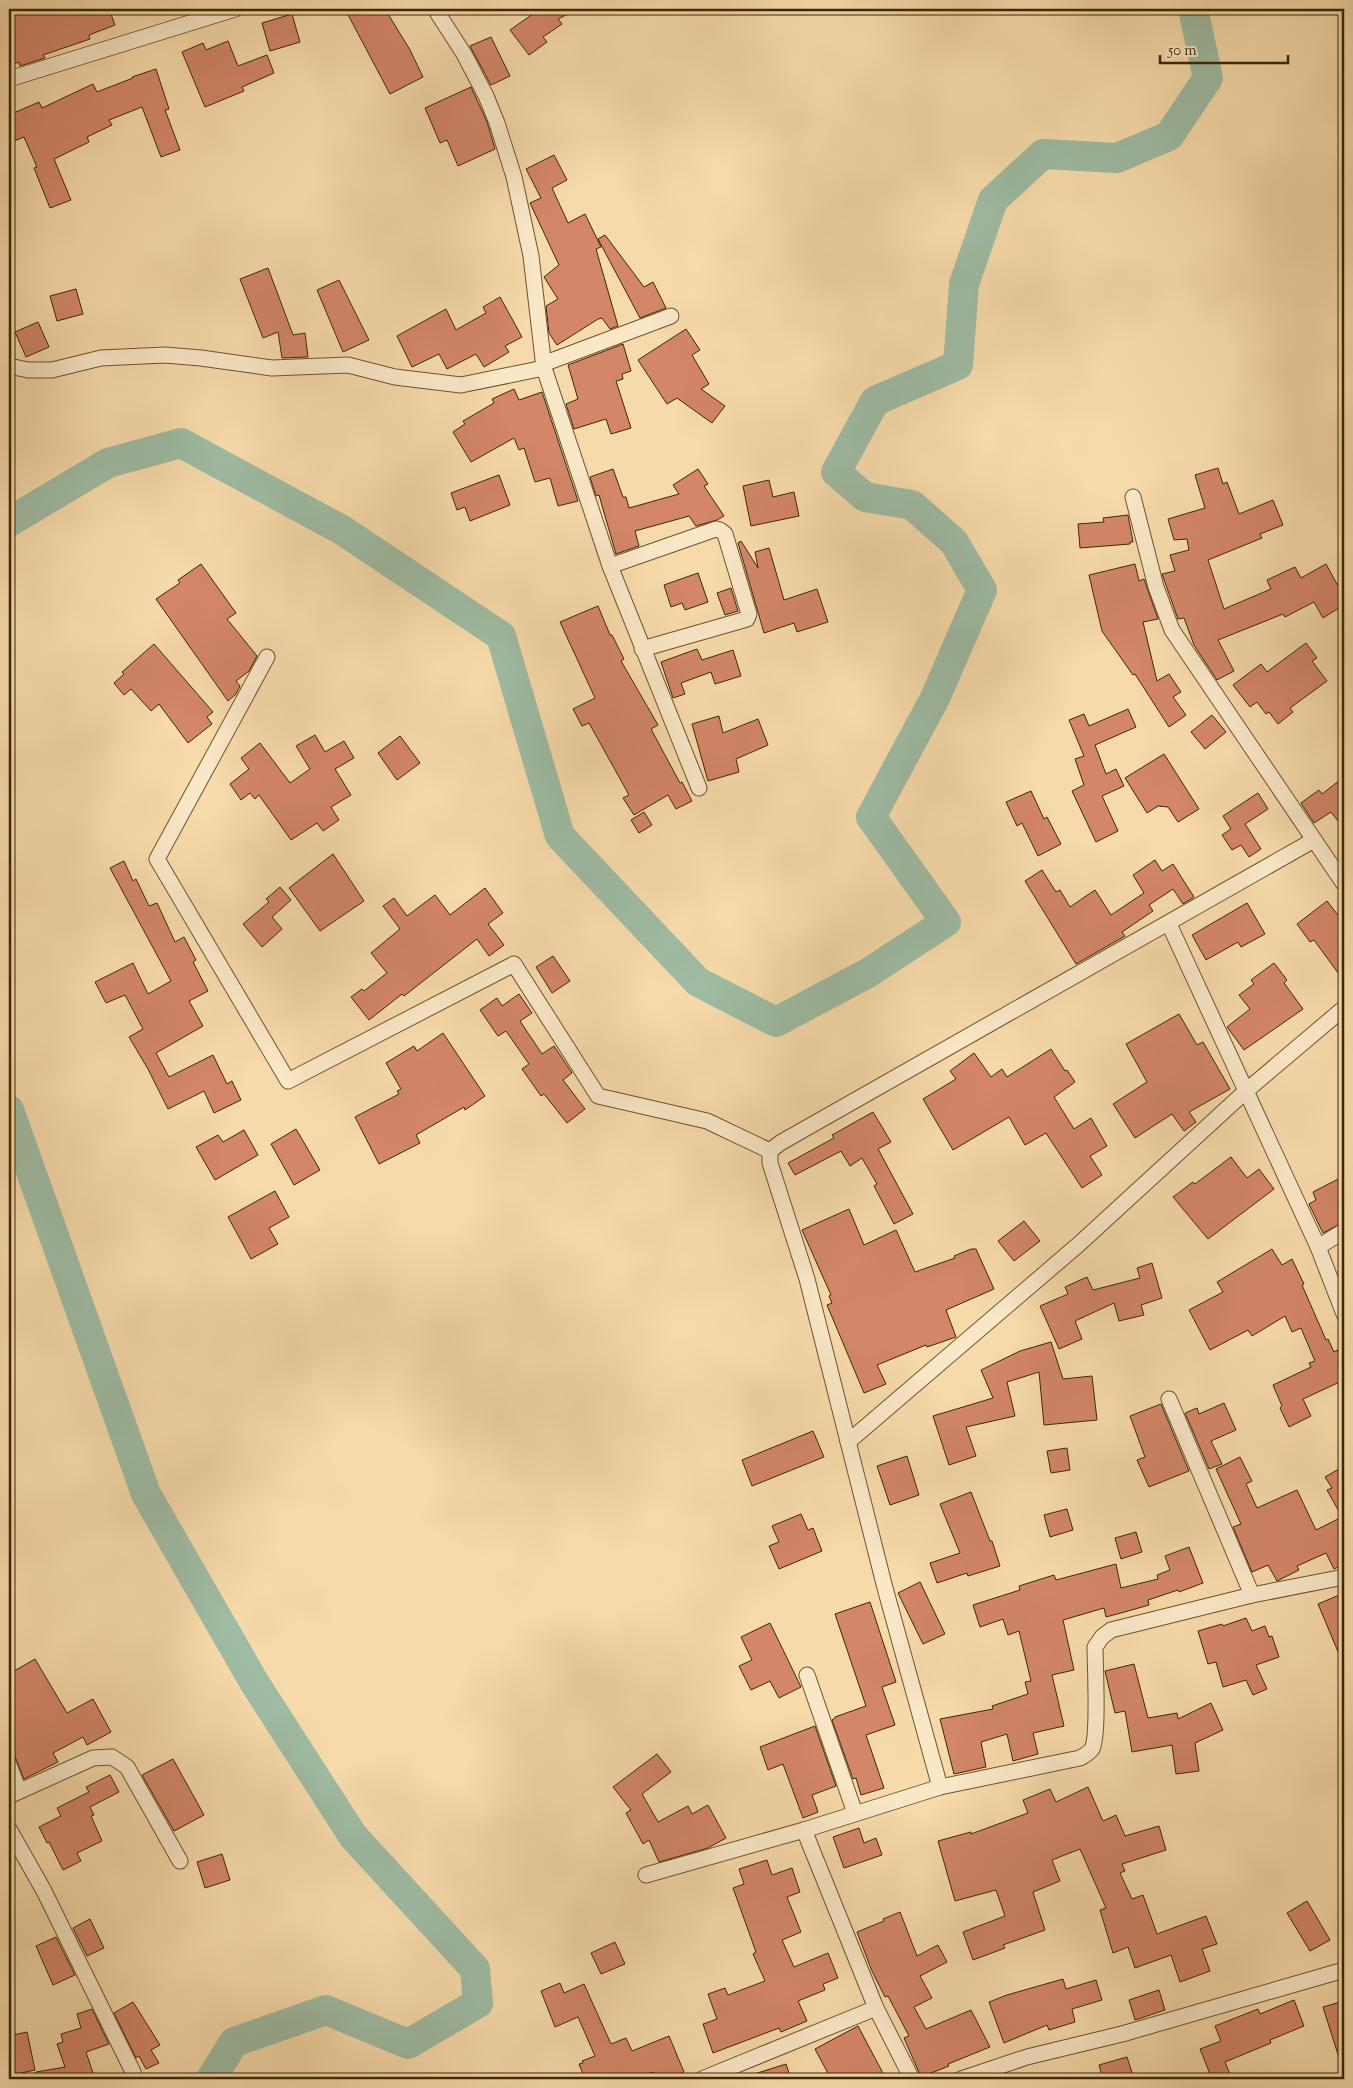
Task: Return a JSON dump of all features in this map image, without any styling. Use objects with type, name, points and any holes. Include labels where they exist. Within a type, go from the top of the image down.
[{"type":"street","points":[[9,79],[235,9]]},
{"type":"street","points":[[435,9],[464,54],[486,96],[497,123],[514,177],[531,256],[544,366],[610,566],[699,788]]},
{"type":"street","points":[[9,366],[28,370],[52,370],[101,358],[165,356],[201,358],[272,368],[348,365],[395,377],[461,385],[544,366],[671,316]]},
{"type":"street","points":[[1133,497],[1156,587],[1172,630],[1344,884]]},
{"type":"street","points":[[610,566],[716,529],[724,534],[749,614],[747,619],[642,649]]},
{"type":"street","points":[[268,657],[157,859],[288,1081],[514,964],[598,1096],[707,1121],[770,1152]]},
{"type":"street","points":[[940,1787],[885,1588],[807,1280],[770,1163],[770,1152],[780,1143],[1169,924],[1314,840]]},
{"type":"street","points":[[1169,924],[1318,1247],[1344,1314]]},
{"type":"street","points":[[848,1442],[1078,1245],[1246,1091],[1344,1008]]},
{"type":"street","points":[[1318,1247],[1344,1231]]},
{"type":"street","points":[[1168,1399],[1252,1595]]},
{"type":"street","points":[[646,1875],[804,1830],[940,1787],[1080,1758],[1088,1754],[1093,1747],[1096,1718],[1095,1646],[1111,1630],[1252,1595],[1344,1577]]},
{"type":"street","points":[[807,1675],[855,1813]]},
{"type":"street","points":[[9,1765],[14,1793],[93,1758],[112,1757],[127,1767],[180,1861]]},
{"type":"street","points":[[9,1828],[44,1891],[134,2072],[134,2079]]},
{"type":"street","points":[[804,1830],[876,2008],[912,2079]]},
{"type":"street","points":[[961,2079],[1027,2057],[1122,2034],[1344,1970]]},
{"type":"street","points":[[702,2079],[876,2008]]},
{"type":"building","points":[[9,9],[109,9],[115,25],[89,35],[90,39],[43,55],[45,58],[20,66],[19,62],[9,66],[9,41],[15,39],[9,24]]},
{"type":"building","points":[[345,9],[385,9],[410,50],[423,77],[390,94]]},
{"type":"building","points":[[540,9],[578,9],[558,19],[562,24],[543,37],[547,42],[529,55],[510,30]]},
{"type":"building","points":[[292,14],[300,42],[270,51],[262,23]]},
{"type":"building","points":[[491,37],[510,76],[491,85],[470,46]]},
{"type":"building","points":[[228,41],[238,66],[267,55],[274,73],[242,87],[244,91],[205,107],[182,52],[203,43],[206,50]]},
{"type":"building","points":[[156,69],[169,109],[165,110],[180,150],[161,157],[142,107],[109,120],[112,125],[87,137],[89,142],[54,159],[71,200],[50,208],[34,168],[37,167],[24,137],[9,143],[9,115],[39,102],[42,108],[93,84],[97,92]]},
{"type":"building","points":[[471,87],[487,122],[495,149],[458,166],[447,140],[440,143],[425,108]]},
{"type":"building","points":[[554,155],[567,180],[552,188],[568,223],[585,214],[601,247],[596,249],[618,326],[610,329],[602,318],[598,319],[557,345],[549,333],[546,306],[558,299],[544,277],[559,265],[530,203],[541,198],[526,169]]},
{"type":"building","points":[[605,235],[644,287],[653,282],[666,308],[640,318],[598,239]]},
{"type":"building","points":[[268,268],[293,335],[305,333],[308,357],[282,358],[278,332],[263,338],[240,279]]},
{"type":"building","points":[[339,280],[369,340],[343,352],[317,290]]},
{"type":"building","points":[[76,289],[83,314],[57,321],[50,296]]},
{"type":"building","points":[[500,297],[522,337],[505,346],[509,352],[484,367],[476,354],[447,369],[439,354],[412,367],[397,336],[446,309],[456,330],[486,313],[483,307]]},
{"type":"building","points":[[38,322],[49,347],[26,357],[15,332]]},
{"type":"building","points":[[686,329],[700,350],[692,355],[709,384],[701,389],[725,406],[712,423],[677,398],[667,404],[638,360]]},
{"type":"building","points":[[623,344],[631,371],[622,374],[623,379],[616,381],[631,428],[611,434],[606,419],[574,429],[566,404],[578,399],[568,365]]},
{"type":"building","points":[[514,389],[519,400],[542,392],[578,501],[558,506],[550,478],[535,482],[524,448],[519,450],[514,438],[471,462],[453,432],[465,424],[463,421],[494,403],[492,399]]},
{"type":"building","points":[[1218,468],[1223,484],[1227,482],[1239,514],[1273,500],[1283,525],[1260,534],[1262,538],[1208,560],[1224,609],[1271,589],[1267,580],[1295,567],[1301,578],[1326,564],[1344,597],[1344,605],[1323,618],[1314,602],[1285,617],[1283,614],[1218,640],[1234,671],[1217,680],[1194,645],[1184,618],[1178,619],[1162,574],[1175,571],[1170,555],[1189,550],[1187,539],[1174,540],[1168,519],[1205,508],[1195,475]]},
{"type":"building","points":[[613,469],[629,508],[679,494],[673,485],[698,469],[708,484],[704,486],[724,516],[696,526],[689,516],[635,531],[639,546],[616,554],[599,495],[596,496],[590,477]]},
{"type":"building","points":[[499,475],[510,505],[470,521],[465,507],[457,510],[451,493]]},
{"type":"building","points":[[769,480],[773,497],[794,492],[799,516],[751,526],[743,486]]},
{"type":"building","points":[[1128,515],[1133,542],[1130,542],[1130,544],[1080,548],[1078,524],[1104,522],[1103,518]]},
{"type":"building","points":[[741,541],[758,568],[755,552],[769,548],[784,600],[817,589],[828,622],[797,632],[794,623],[764,633],[738,543]]},
{"type":"building","points":[[201,564],[236,613],[227,619],[257,656],[249,671],[236,681],[240,686],[236,694],[228,701],[156,599],[180,583],[178,580]]},
{"type":"building","points":[[1135,564],[1139,581],[1144,579],[1158,619],[1143,622],[1157,681],[1169,674],[1181,692],[1173,697],[1186,715],[1169,727],[1135,674],[1133,675],[1102,631],[1089,575]]},
{"type":"building","points":[[698,573],[708,602],[685,610],[682,603],[671,607],[664,585]]},
{"type":"building","points":[[731,588],[738,611],[725,615],[717,593]]},
{"type":"building","points":[[598,606],[610,635],[612,635],[624,659],[621,661],[658,725],[651,729],[680,783],[682,782],[692,801],[676,809],[668,795],[634,815],[623,798],[629,795],[589,723],[582,726],[573,709],[595,698],[560,622]]},
{"type":"building","points":[[1306,643],[1317,658],[1312,661],[1327,681],[1290,708],[1293,712],[1278,724],[1269,712],[1266,714],[1257,702],[1250,707],[1233,685],[1261,664],[1267,672]]},
{"type":"building","points":[[154,644],[213,712],[207,717],[212,724],[188,743],[159,704],[151,711],[131,689],[124,695],[114,683],[124,674],[122,672]]},
{"type":"building","points":[[697,649],[702,660],[733,650],[741,676],[715,684],[711,672],[681,683],[685,694],[673,698],[661,662]]},
{"type":"building","points":[[1128,709],[1136,727],[1095,745],[1106,774],[1116,769],[1124,786],[1102,796],[1118,831],[1096,842],[1072,791],[1084,785],[1075,759],[1084,756],[1069,720],[1084,714],[1089,726]]},
{"type":"building","points":[[1212,715],[1226,732],[1205,749],[1191,732]]},
{"type":"building","points":[[719,716],[723,733],[758,719],[768,745],[736,759],[739,772],[708,781],[692,724]]},
{"type":"building","points":[[315,735],[325,752],[344,741],[354,758],[335,769],[351,795],[331,807],[339,820],[323,831],[317,823],[291,840],[259,795],[255,799],[250,793],[241,800],[230,784],[249,769],[241,758],[260,743],[290,783],[310,769],[296,746]]},
{"type":"building","points":[[400,736],[420,763],[397,780],[378,753]]},
{"type":"building","points":[[1164,754],[1199,809],[1178,822],[1168,807],[1158,806],[1147,813],[1125,778]]},
{"type":"building","points":[[1344,777],[1344,829],[1331,812],[1314,823],[1301,803],[1319,790],[1322,794]]},
{"type":"building","points":[[1031,791],[1044,819],[1047,817],[1061,844],[1038,856],[1022,823],[1017,826],[1006,802]]},
{"type":"building","points":[[1258,793],[1268,809],[1245,824],[1261,849],[1249,857],[1241,845],[1232,850],[1222,835],[1231,829],[1223,816]]},
{"type":"building","points":[[644,812],[652,825],[639,833],[631,820]]},
{"type":"building","points":[[333,854],[364,901],[320,931],[289,888]]},
{"type":"building","points":[[1155,860],[1162,871],[1173,864],[1194,897],[1183,904],[1173,889],[1149,905],[1153,911],[1122,932],[1125,936],[1076,964],[1025,881],[1042,870],[1056,892],[1060,890],[1070,907],[1095,890],[1111,915],[1144,893],[1133,875]]},
{"type":"building","points":[[124,861],[133,881],[136,879],[149,906],[157,903],[175,942],[184,937],[196,960],[193,962],[208,991],[189,1001],[203,1026],[156,1053],[169,1077],[213,1055],[227,1084],[232,1081],[241,1100],[214,1113],[204,1091],[168,1109],[129,1037],[143,1029],[125,995],[106,1003],[95,982],[133,963],[148,994],[171,981],[110,868]]},
{"type":"building","points":[[280,887],[291,900],[272,917],[282,929],[262,947],[243,924],[269,902],[266,899]]},
{"type":"building","points":[[485,888],[503,913],[488,924],[504,945],[489,956],[477,939],[404,996],[402,994],[369,1020],[351,997],[362,989],[364,991],[387,973],[371,953],[400,929],[383,906],[394,898],[407,916],[435,895],[450,915]]},
{"type":"building","points":[[1327,901],[1344,923],[1344,981],[1314,940],[1310,942],[1297,924]]},
{"type":"building","points":[[1247,903],[1265,934],[1241,947],[1238,942],[1206,960],[1192,935]]},
{"type":"building","points":[[553,956],[570,981],[552,993],[536,967]]},
{"type":"building","points":[[1274,963],[1287,980],[1284,983],[1303,1009],[1244,1050],[1227,1027],[1250,1009],[1239,995],[1254,984],[1251,980]]},
{"type":"building","points":[[519,994],[532,1013],[520,1021],[542,1054],[554,1046],[572,1073],[563,1080],[585,1109],[567,1123],[544,1094],[541,1096],[522,1069],[529,1064],[506,1031],[498,1036],[480,1010],[497,998],[502,1006]]},
{"type":"building","points":[[1179,1014],[1197,1045],[1203,1042],[1230,1089],[1189,1112],[1196,1122],[1184,1131],[1172,1114],[1135,1138],[1113,1104],[1147,1082],[1126,1044]]},
{"type":"building","points":[[443,1033],[485,1096],[465,1110],[464,1107],[416,1135],[420,1143],[379,1164],[355,1117],[399,1094],[397,1091],[401,1089],[386,1063],[414,1046],[417,1051]]},
{"type":"building","points":[[1051,1049],[1065,1071],[1067,1070],[1075,1082],[1054,1097],[1074,1129],[1091,1118],[1107,1146],[1090,1156],[1102,1175],[1082,1188],[1046,1133],[1025,1145],[1009,1117],[953,1150],[923,1099],[956,1079],[950,1071],[974,1053],[991,1077],[1002,1069],[1007,1077]]},
{"type":"building","points":[[873,1112],[891,1142],[878,1149],[913,1214],[894,1224],[874,1186],[877,1184],[862,1158],[850,1166],[841,1151],[795,1175],[788,1163],[834,1138],[832,1135]]},
{"type":"building","points":[[296,1129],[320,1170],[294,1185],[271,1144]]},
{"type":"building","points":[[244,1130],[258,1155],[215,1180],[196,1147],[218,1135],[223,1142]]},
{"type":"building","points":[[1231,1157],[1247,1178],[1259,1169],[1274,1189],[1208,1239],[1173,1197],[1193,1182],[1195,1184]]},
{"type":"building","points":[[1344,1176],[1344,1222],[1323,1233],[1309,1204],[1316,1200],[1313,1192]]},
{"type":"building","points":[[275,1191],[289,1217],[269,1228],[278,1244],[251,1259],[228,1217]]},
{"type":"building","points":[[849,1209],[864,1245],[896,1230],[915,1272],[955,1258],[954,1256],[971,1249],[976,1249],[994,1289],[946,1310],[956,1337],[927,1347],[926,1345],[877,1365],[886,1384],[864,1393],[827,1305],[832,1303],[829,1296],[831,1295],[802,1230]]},
{"type":"building","points":[[1024,1221],[1040,1241],[1014,1261],[998,1241]]},
{"type":"building","points":[[1272,1249],[1282,1265],[1292,1259],[1326,1340],[1328,1339],[1334,1352],[1337,1350],[1341,1358],[1344,1357],[1344,1380],[1303,1399],[1311,1416],[1289,1427],[1280,1408],[1282,1406],[1273,1385],[1311,1367],[1309,1363],[1315,1361],[1301,1328],[1292,1332],[1285,1316],[1252,1336],[1248,1330],[1210,1350],[1189,1310],[1223,1292],[1217,1282]]},
{"type":"building","points":[[1152,1263],[1162,1298],[1141,1305],[1144,1315],[1119,1321],[1114,1303],[1075,1321],[1082,1339],[1059,1349],[1040,1306],[1068,1294],[1065,1287],[1087,1277],[1093,1290],[1140,1278],[1137,1268]]},
{"type":"building","points":[[1051,1342],[1063,1379],[1092,1376],[1097,1420],[1044,1425],[1039,1372],[1007,1382],[1015,1416],[966,1427],[976,1456],[949,1465],[933,1416],[993,1398],[981,1370],[1020,1351]]},
{"type":"building","points":[[1224,1403],[1236,1430],[1211,1441],[1222,1464],[1209,1469],[1185,1413],[1197,1408],[1199,1414]]},
{"type":"building","points":[[1161,1404],[1189,1471],[1149,1487],[1137,1460],[1145,1457],[1130,1416]]},
{"type":"building","points":[[813,1431],[824,1457],[752,1486],[742,1460]]},
{"type":"building","points":[[1067,1448],[1070,1470],[1051,1473],[1047,1451]]},
{"type":"building","points":[[907,1456],[919,1495],[890,1505],[877,1466]]},
{"type":"building","points":[[1240,1457],[1252,1481],[1246,1484],[1257,1508],[1297,1490],[1316,1530],[1342,1517],[1327,1490],[1332,1488],[1325,1477],[1344,1466],[1344,1564],[1334,1569],[1326,1553],[1297,1566],[1299,1570],[1277,1581],[1268,1565],[1252,1572],[1233,1527],[1241,1524],[1216,1469]]},
{"type":"building","points":[[971,1492],[990,1541],[992,1541],[1000,1566],[968,1576],[967,1573],[937,1583],[930,1563],[960,1553],[940,1504]]},
{"type":"building","points":[[1067,1509],[1073,1530],[1050,1537],[1044,1515]]},
{"type":"building","points":[[801,1514],[808,1530],[813,1528],[822,1551],[779,1569],[769,1546],[779,1542],[772,1526]]},
{"type":"building","points":[[1136,1532],[1142,1552],[1121,1559],[1115,1538]]},
{"type":"building","points":[[1189,1547],[1203,1583],[1179,1592],[1178,1590],[1148,1600],[1149,1605],[1106,1617],[1104,1608],[1063,1620],[1074,1670],[1052,1675],[1064,1726],[1033,1733],[1038,1754],[1013,1761],[1007,1734],[981,1742],[986,1767],[954,1774],[940,1719],[993,1709],[992,1706],[1028,1694],[1025,1682],[1031,1681],[1019,1631],[1008,1635],[1003,1619],[980,1627],[973,1605],[1020,1590],[1019,1586],[1054,1575],[1056,1580],[1116,1564],[1121,1588],[1158,1579],[1157,1575],[1170,1570],[1165,1556]]},
{"type":"building","points":[[920,1582],[945,1634],[923,1644],[898,1593]]},
{"type":"building","points":[[1344,1593],[1344,1666],[1318,1604]]},
{"type":"building","points":[[870,1602],[896,1682],[882,1687],[895,1725],[866,1735],[884,1788],[861,1795],[856,1778],[853,1779],[832,1720],[835,1717],[866,1706],[835,1614]]},
{"type":"building","points":[[1246,1618],[1252,1631],[1265,1626],[1269,1637],[1272,1636],[1279,1657],[1256,1665],[1267,1689],[1253,1695],[1246,1680],[1223,1687],[1216,1662],[1208,1664],[1198,1631],[1222,1624],[1223,1626]]},
{"type":"building","points":[[770,1623],[801,1687],[779,1698],[770,1681],[751,1690],[739,1666],[752,1660],[741,1637]]},
{"type":"building","points":[[35,1659],[67,1713],[93,1699],[111,1732],[87,1745],[83,1737],[53,1753],[58,1762],[24,1779],[10,1744],[14,1743],[9,1733],[9,1674]]},
{"type":"building","points":[[1134,1664],[1148,1718],[1177,1713],[1178,1719],[1211,1703],[1223,1730],[1195,1743],[1199,1771],[1176,1774],[1172,1745],[1132,1752],[1125,1711],[1115,1713],[1105,1671]]},
{"type":"building","points":[[815,1726],[836,1786],[812,1795],[818,1812],[803,1818],[783,1764],[768,1770],[760,1747]]},
{"type":"building","points":[[657,1754],[671,1772],[642,1794],[658,1822],[688,1806],[692,1814],[708,1805],[726,1838],[708,1848],[659,1862],[649,1840],[643,1844],[626,1813],[631,1810],[613,1787]]},
{"type":"building","points":[[173,1759],[204,1815],[174,1831],[142,1775]]},
{"type":"building","points":[[110,1775],[119,1792],[90,1807],[94,1815],[91,1816],[102,1841],[77,1853],[81,1861],[63,1870],[39,1827],[61,1816],[57,1808],[89,1792],[86,1787]]},
{"type":"building","points":[[1088,1787],[1103,1821],[1116,1815],[1125,1836],[1159,1826],[1166,1850],[1122,1864],[1125,1871],[1120,1873],[1132,1899],[1143,1895],[1157,1934],[1206,1916],[1217,1944],[1202,1949],[1210,1971],[1180,1982],[1171,1955],[1135,1968],[1128,1947],[1113,1953],[1100,1910],[1106,1908],[1080,1849],[1052,1860],[1060,1881],[1033,1892],[1045,1930],[1003,1945],[1005,1948],[973,1960],[963,1932],[1005,1916],[996,1890],[955,1901],[938,1841],[971,1832],[971,1834],[1028,1813],[1023,1800],[1050,1789],[1056,1802]]},
{"type":"building","points":[[859,1828],[864,1843],[876,1838],[882,1855],[844,1868],[833,1837]]},
{"type":"building","points":[[222,1854],[230,1880],[205,1888],[197,1862]]},
{"type":"building","points":[[767,1860],[772,1875],[792,1868],[800,1892],[787,1897],[801,1932],[782,1940],[794,1967],[828,1953],[838,1978],[823,1984],[825,1990],[798,2001],[807,2021],[781,2032],[779,2028],[713,2053],[703,2024],[717,2019],[708,1994],[725,1988],[728,1995],[765,1981],[753,1954],[756,1952],[733,1888],[744,1884],[739,1869]]},
{"type":"building","points":[[1307,1901],[1330,1940],[1310,1951],[1287,1913]]},
{"type":"building","points":[[900,1912],[917,1956],[938,1945],[947,1962],[920,1976],[932,1998],[914,2007],[926,2029],[971,2010],[990,2047],[921,2077],[904,2038],[909,2036],[888,1996],[885,1997],[872,1971],[857,1932]]},
{"type":"building","points":[[90,1919],[104,1948],[87,1956],[73,1928]]},
{"type":"building","points":[[56,1937],[75,1975],[53,1985],[36,1946]]},
{"type":"building","points":[[615,1942],[625,1964],[601,1974],[591,1953]]},
{"type":"building","points":[[1063,1979],[1066,1989],[1096,1980],[1102,2000],[1072,2009],[1075,2022],[1049,2030],[1047,2025],[1004,2043],[989,2002]]},
{"type":"building","points":[[560,1983],[564,1993],[584,1984],[611,2044],[626,2038],[632,2051],[669,2036],[684,2072],[679,2074],[681,2079],[657,2079],[653,2072],[635,2079],[585,2079],[579,2064],[595,2056],[578,2017],[555,2027],[541,1991]]},
{"type":"building","points":[[1159,1990],[1165,2010],[1135,2020],[1129,2000]]},
{"type":"building","points":[[1294,2000],[1304,2026],[1270,2040],[1271,2043],[1225,2062],[1232,2079],[1212,2079],[1200,2049],[1221,2041],[1215,2026],[1258,2009],[1260,2014]]},
{"type":"building","points":[[1344,2001],[1344,2064],[1341,2064],[1323,2007]]},
{"type":"building","points":[[133,2002],[160,2045],[151,2050],[159,2063],[146,2069],[139,2056],[136,2058],[114,2013]]},
{"type":"building","points":[[92,2009],[109,2044],[86,2052],[93,2073],[73,2079],[36,2079],[36,2072],[65,2067],[57,2044],[63,2042],[61,2034],[81,2028],[77,2014]]},
{"type":"building","points":[[858,2026],[886,2079],[831,2079],[815,2049]]},
{"type":"building","points":[[27,2032],[35,2070],[12,2075],[9,2063],[9,2036]]},
{"type":"building","points":[[1127,2057],[1134,2079],[1103,2079],[1099,2065]]},
{"type":"building","points":[[786,2064],[791,2079],[748,2079],[748,2076]]},
{"type":"waterway","points":[[9,522],[108,463],[181,443],[342,530],[501,636],[560,836],[698,982],[776,1022],[868,973],[946,922],[871,817],[935,698],[982,590],[954,542],[912,505],[865,497],[836,472],[875,401],[958,365],[964,284],[993,200],[1043,154],[1117,158],[1169,136],[1208,78],[1193,9]]},
{"type":"waterway","points":[[9,1110],[146,1494],[254,1682],[353,1836],[475,1969],[478,2003],[408,2044],[326,2010],[234,2042],[211,2079]]}]
